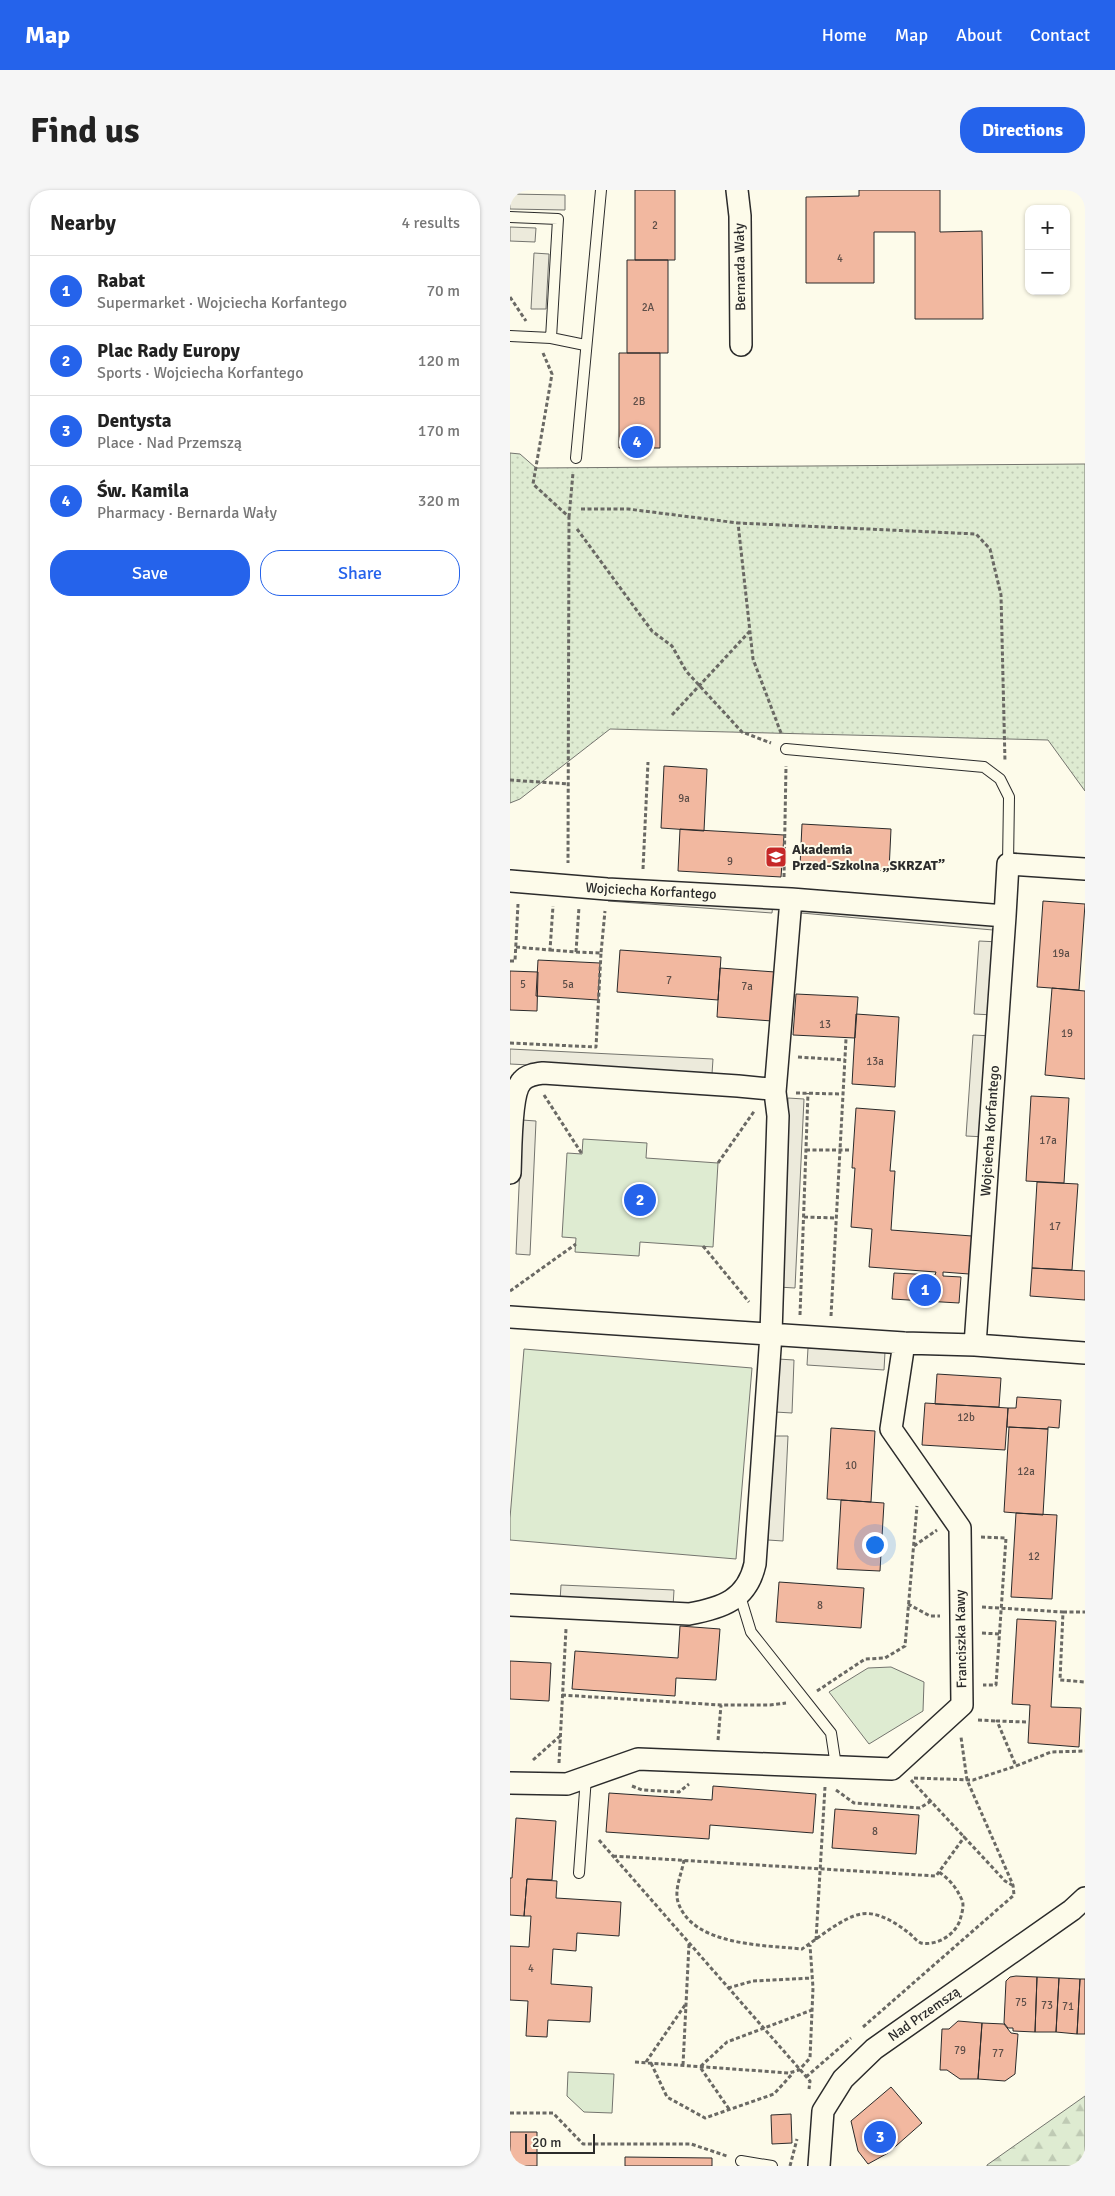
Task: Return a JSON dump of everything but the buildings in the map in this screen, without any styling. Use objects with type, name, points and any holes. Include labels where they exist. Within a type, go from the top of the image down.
[{"type":"street","name":"Bernarda Wały","points":[[737,190],[740,216],[741,345]]},
{"type":"street","points":[[1008,864],[1085,869]]},
{"type":"street","name":"Wojciecha Korfantego","points":[[975,1345],[1008,864]]},
{"type":"street","name":"Wojciecha Korfantego","points":[[515,882],[607,889],[787,898],[1005,916]]},
{"type":"street","points":[[510,1605],[689,1614],[714,1610],[740,1596],[752,1577],[756,1564],[771,1334],[778,1116],[772,1091],[778,1056],[787,898]]},
{"type":"street","points":[[510,1173],[514,1102],[517,1089],[523,1080],[529,1076],[543,1074],[772,1091]]},
{"type":"street","points":[[510,1317],[1085,1353]]},
{"type":"street","name":"Franciszka Kawy","points":[[900,1773],[962,1705],[960,1528],[891,1429],[904,1342]]},
{"type":"street","points":[[510,1783],[567,1784],[638,1759],[836,1766],[900,1773]]},
{"type":"street","name":"Nad Przemszą","points":[[819,2166],[823,2111],[843,2080],[874,2049],[1072,1910],[1085,1898]]},
{"type":"lane","points":[[576,458],[601,190]]},
{"type":"lane","points":[[510,217],[558,219],[551,338]]},
{"type":"lane","points":[[510,336],[551,338],[585,346]]},
{"type":"lane","points":[[786,749],[984,767],[1000,779],[1009,797],[1008,864]]},
{"type":"lane","points":[[740,1596],[751,1632],[831,1733],[836,1766]]},
{"type":"lane","points":[[579,1873],[586,1777]]},
{"type":"lane","points":[[741,2161],[772,2166]]},
{"type":"path","points":[[510,297],[537,338],[552,374],[533,484],[569,517]]},
{"type":"path","points":[[570,484],[568,886],[576,952]]},
{"type":"path","points":[[581,509],[628,509],[738,523],[976,534],[990,549],[1001,595],[1005,767]]},
{"type":"path","points":[[738,523],[754,659],[786,749],[787,898]]},
{"type":"path","points":[[577,529],[652,631],[672,646],[686,671],[742,732],[786,749]]},
{"type":"path","points":[[672,714],[750,630]]},
{"type":"path","points":[[642,890],[648,762]]},
{"type":"path","points":[[510,780],[569,784]]},
{"type":"path","points":[[510,961],[515,961],[516,947],[515,882]]},
{"type":"path","points":[[550,950],[568,886]]},
{"type":"path","points":[[510,1043],[596,1047],[601,953],[607,889]]},
{"type":"path","points":[[516,947],[601,953]]},
{"type":"path","points":[[830,1337],[846,1039]]},
{"type":"path","points":[[778,1056],[845,1060]]},
{"type":"path","points":[[523,1080],[540,1090],[582,1154]]},
{"type":"path","points":[[718,1163],[772,1091],[843,1094]]},
{"type":"path","points":[[799,1336],[808,1093]]},
{"type":"path","points":[[806,1150],[849,1150]]},
{"type":"path","points":[[804,1217],[836,1218]]},
{"type":"path","points":[[510,1291],[576,1244]]},
{"type":"path","points":[[703,1246],[754,1309],[771,1334]]},
{"type":"path","points":[[562,1695],[721,1705],[770,1705],[804,1700],[865,1659],[885,1658],[905,1646],[922,1473]]},
{"type":"path","points":[[914,1546],[935,1531]]},
{"type":"path","points":[[960,1536],[1006,1538],[996,1686],[962,1683]]},
{"type":"path","points":[[908,1604],[930,1616],[961,1610],[1001,1608],[1085,1612]]},
{"type":"path","points":[[531,1762],[560,1735],[567,1609]]},
{"type":"path","points":[[1063,1612],[1060,1680],[1085,1682]]},
{"type":"path","points":[[719,1727],[721,1705]]},
{"type":"path","points":[[859,2030],[1014,1894],[1013,1885],[967,1780],[957,1709]]},
{"type":"path","points":[[980,1720],[1026,1722]]},
{"type":"path","points":[[997,1721],[1016,1766]]},
{"type":"path","points":[[900,1773],[972,1780],[1016,1766],[1051,1752],[1085,1751]]},
{"type":"path","points":[[900,1773],[931,1801],[1005,1880],[1013,1885]]},
{"type":"path","points":[[627,1786],[636,1786],[642,1790],[679,1792],[692,1781]]},
{"type":"path","points":[[816,1940],[825,1782],[854,1803],[920,1808],[931,1801]]},
{"type":"path","points":[[583,1824],[810,2081],[808,2091]]},
{"type":"path","points":[[613,1856],[936,1876],[965,1836]]},
{"type":"path","points":[[684,1860],[678,1887],[678,1901],[683,1912],[695,1925],[718,1939],[802,1950],[850,1918],[861,1914],[873,1914],[895,1922],[919,1942],[933,1943],[944,1938],[960,1922],[963,1901],[957,1889],[939,1872]]},
{"type":"path","points":[[682,2065],[690,1944]]},
{"type":"path","points":[[650,2063],[667,2097],[705,2118],[774,2094],[810,2058],[812,1978],[810,1944]]},
{"type":"path","points":[[728,1988],[753,1981],[812,1978]]},
{"type":"path","points":[[646,2063],[686,2004]]},
{"type":"path","points":[[700,2067],[727,2042],[764,2030],[812,2010]]},
{"type":"path","points":[[806,2077],[852,2036]]},
{"type":"path","points":[[635,2062],[793,2073]]},
{"type":"path","points":[[700,2067],[729,2110]]},
{"type":"path","points":[[510,2113],[553,2113],[583,2144],[691,2144],[741,2161]]},
{"type":"path","points":[[790,2166],[797,2138]]},
{"type":"green space","points":[[510,453],[520,454],[536,468],[1085,464],[1085,791],[1048,740],[610,729],[520,799],[510,803]]},
{"type":"green space","points":[[583,1139],[647,1143],[646,1158],[718,1163],[713,1247],[640,1242],[639,1256],[575,1252],[576,1238],[562,1237],[567,1153],[582,1154]]},
{"type":"green space","points":[[524,1349],[752,1368],[736,1559],[510,1540],[510,1518]]},
{"type":"green space","points":[[891,1667],[924,1682],[923,1711],[869,1744],[829,1692],[868,1668]]},
{"type":"green space","points":[[568,2072],[614,2074],[612,2113],[584,2112],[567,2096]]},
{"type":"green space","points":[[1085,2096],[1085,2166],[987,2166],[987,2165]]},
{"type":"shaded area","points":[[510,194],[565,195],[565,210],[510,209]]},
{"type":"shaded area","points":[[510,227],[536,228],[535,242],[510,241]]},
{"type":"shaded area","points":[[534,253],[549,254],[546,309],[531,309]]},
{"type":"shaded area","points":[[609,892],[773,902],[772,913],[608,901]]},
{"type":"shaded area","points":[[792,899],[1001,916],[1004,931],[790,912]]},
{"type":"shaded area","points":[[979,941],[999,942],[994,1015],[974,1014]]},
{"type":"shaded area","points":[[973,1035],[993,1036],[986,1137],[966,1136]]},
{"type":"shaded area","points":[[510,1049],[713,1059],[712,1074],[510,1064]]},
{"type":"shaded area","points":[[788,1098],[804,1099],[795,1288],[778,1287]]},
{"type":"shaded area","points":[[522,1120],[536,1121],[530,1255],[516,1254]]},
{"type":"shaded area","points":[[808,1348],[885,1352],[884,1370],[807,1365]]},
{"type":"shaded area","points":[[778,1359],[794,1360],[792,1413],[775,1412]]},
{"type":"shaded area","points":[[773,1436],[788,1436],[783,1541],[768,1540]]},
{"type":"shaded area","points":[[561,1585],[674,1590],[673,1607],[560,1601]]},
{"type":"place","name":"Św. Kamila","points":[[637,442]]},
{"type":"place","name":"Akademia Przed-Szkolna „SKRZAT”","points":[[776,857]]},
{"type":"place","name":"Plac Rady Europy","points":[[640,1200]]},
{"type":"place","name":"Rabat","points":[[925,1290]]},
{"type":"place","name":"Dentysta","points":[[880,2137]]}]
